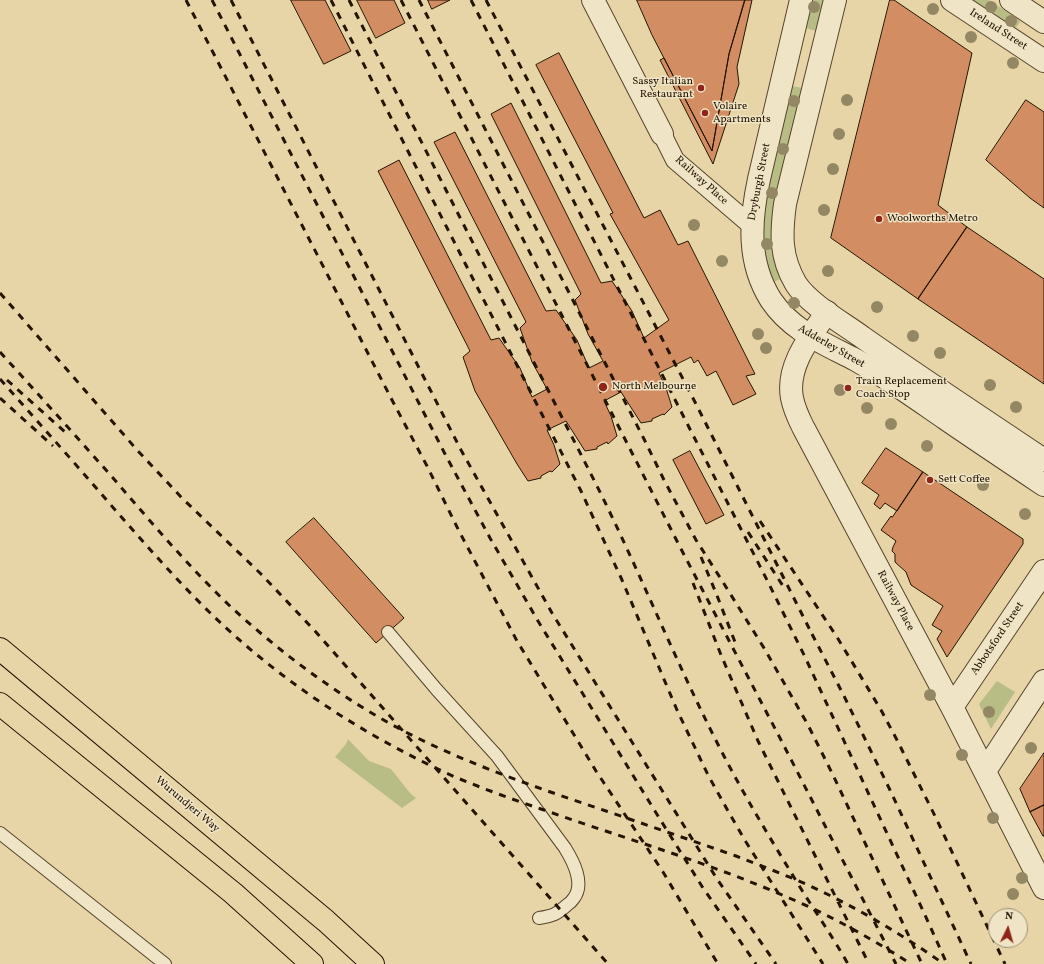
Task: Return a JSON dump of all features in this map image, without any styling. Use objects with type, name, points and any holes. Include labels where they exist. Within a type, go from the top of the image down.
[{"type":"highway","name":"Wurundjeri Way","points":[[0,649],[326,921],[373,964]]},
{"type":"highway","points":[[0,704],[233,893],[312,964]]},
{"type":"street","name":"Railway Place","points":[[594,0],[675,160],[752,226]]},
{"type":"street","name":"Dryburgh Street","points":[[767,293],[757,265],[753,245],[753,208],[800,0]]},
{"type":"street","points":[[787,58],[820,66],[835,0]]},
{"type":"street","name":"Ireland Street","points":[[952,0],[1042,56]]},
{"type":"street","points":[[1011,0],[1044,22]]},
{"type":"street","name":"Adderley Street","points":[[820,66],[783,220],[782,233],[784,254],[787,265],[797,286],[827,312],[1044,485]]},
{"type":"street","name":"Adderley Street","points":[[767,293],[791,323],[811,337],[856,360],[890,380],[950,409],[1044,460]]},
{"type":"street","name":"Railway Place","points":[[827,312],[797,361],[792,376],[791,389],[794,408],[952,707],[1044,888]]},
{"type":"street","name":"Abbotsford Street","points":[[952,707],[1044,571]]},
{"type":"street","points":[[985,771],[1043,687]]},
{"type":"lane","points":[[388,632],[437,690],[497,756],[573,860],[578,882],[578,888],[575,896],[558,913],[539,918]]},
{"type":"lane","points":[[0,833],[165,964]]},
{"type":"green space","points":[[809,0],[823,0],[816,31],[802,27]]},
{"type":"green space","points":[[973,0],[989,0],[1020,22],[1016,28]]},
{"type":"green space","points":[[791,86],[803,88],[772,242],[774,260],[781,277],[774,282],[763,255],[760,221]]},
{"type":"green space","points":[[997,681],[1015,692],[991,729],[979,704]]},
{"type":"green space","points":[[348,739],[369,761],[391,769],[410,793],[416,798],[402,808],[335,757],[346,744]]},
{"type":"building","points":[[291,0],[325,0],[351,51],[324,64]]},
{"type":"building","points":[[357,0],[394,0],[405,23],[376,38]]},
{"type":"building","points":[[428,0],[450,0],[432,9]]},
{"type":"building","name":"Volaire Apartments","points":[[637,0],[745,0],[729,54],[712,151],[652,35]]},
{"type":"building","points":[[745,0],[752,0],[737,67],[739,84],[713,164],[660,60],[664,58],[712,151],[729,54]]},
{"type":"building","points":[[890,0],[894,0],[972,53],[938,205],[967,227],[918,299],[831,238]]},
{"type":"building","points":[[559,53],[644,218],[660,210],[678,245],[688,241],[755,374],[746,376],[756,394],[733,405],[716,371],[707,376],[698,360],[694,363],[691,357],[659,373],[672,407],[664,415],[663,414],[652,419],[652,421],[641,423],[621,392],[604,401],[611,416],[617,436],[608,444],[607,442],[597,447],[597,449],[585,451],[566,421],[547,430],[560,464],[552,472],[550,471],[541,476],[541,478],[528,481],[475,391],[463,357],[470,351],[378,171],[399,160],[491,340],[499,338],[520,368],[532,397],[547,389],[532,362],[520,328],[526,322],[434,142],[455,132],[546,311],[556,310],[577,340],[589,368],[603,361],[588,334],[575,300],[581,294],[491,114],[511,103],[601,283],[612,281],[632,311],[644,338],[669,320],[610,214],[613,213],[536,65]]},
{"type":"building","points":[[1026,100],[1044,112],[1044,208],[1030,198],[986,160]]},
{"type":"building","points":[[967,227],[1044,279],[1044,384],[918,299]]},
{"type":"building","points":[[886,448],[923,472],[897,511],[885,503],[880,509],[874,504],[879,495],[862,483]]},
{"type":"building","points":[[690,451],[724,515],[706,524],[673,460]]},
{"type":"building","points":[[923,472],[1023,539],[1023,544],[947,657],[937,639],[942,631],[932,625],[943,606],[911,585],[906,572],[895,562],[895,554],[892,551],[896,541],[881,530],[891,516],[892,517]]},
{"type":"building","points":[[314,518],[404,618],[376,643],[286,542]]},
{"type":"building","points":[[1044,753],[1044,805],[1030,812],[1020,789]]},
{"type":"building","points":[[1044,805],[1044,836],[1043,836],[1030,812]]},
{"type":"railway","points":[[186,0],[517,641],[596,771],[663,872],[718,964]]},
{"type":"railway","points":[[212,0],[445,454],[490,538],[538,621],[658,816],[703,888],[756,964]]},
{"type":"railway","points":[[231,0],[461,450],[552,613],[717,879],[776,964]]},
{"type":"railway","points":[[331,0],[581,491],[622,580],[677,710],[708,775],[746,842],[823,964]]},
{"type":"railway","points":[[349,0],[613,518],[691,690],[725,758],[773,842],[848,964]]},
{"type":"railway","points":[[401,0],[680,547],[896,964]]},
{"type":"railway","points":[[419,0],[696,540],[764,648],[808,725],[922,964]]},
{"type":"railway","points":[[471,0],[768,582],[805,657],[947,964]]},
{"type":"railway","points":[[486,0],[696,404],[814,638]]},
{"type":"railway","points":[[0,293],[138,451],[182,498],[261,574],[315,631],[608,964]]},
{"type":"railway","points":[[0,352],[99,462],[170,544],[215,592],[250,624],[290,657],[353,702],[423,741],[500,774],[736,856],[806,884],[873,919],[944,964]]},
{"type":"railway","points":[[0,379],[152,551],[209,612],[277,671],[334,711],[393,746],[455,777],[510,798],[698,862],[759,885],[836,920],[911,964]]},
{"type":"railway","points":[[7,380],[65,432]]},
{"type":"railway","points":[[0,398],[53,446]]},
{"type":"railway","points":[[760,521],[837,637],[881,710],[935,816],[1005,964]]},
{"type":"railway","points":[[748,532],[783,586]]},
{"type":"railway","points":[[701,557],[735,642]]},
{"type":"railway","points":[[693,583],[721,655],[758,741],[869,964]]},
{"type":"railway","points":[[812,634],[890,790],[971,964]]},
{"type":"place","name":"Sassy Italian Restaurant","points":[[701,88]]},
{"type":"place","name":"Volaire Apartments","points":[[705,113]]},
{"type":"place","name":"Woolworths Metro","points":[[879,219]]},
{"type":"place","name":"North Melbourne","points":[[603,387]]},
{"type":"place","name":"Train Replacement Coach Stop","points":[[848,388]]},
{"type":"place","name":"Sett Coffee","points":[[930,480]]}]
